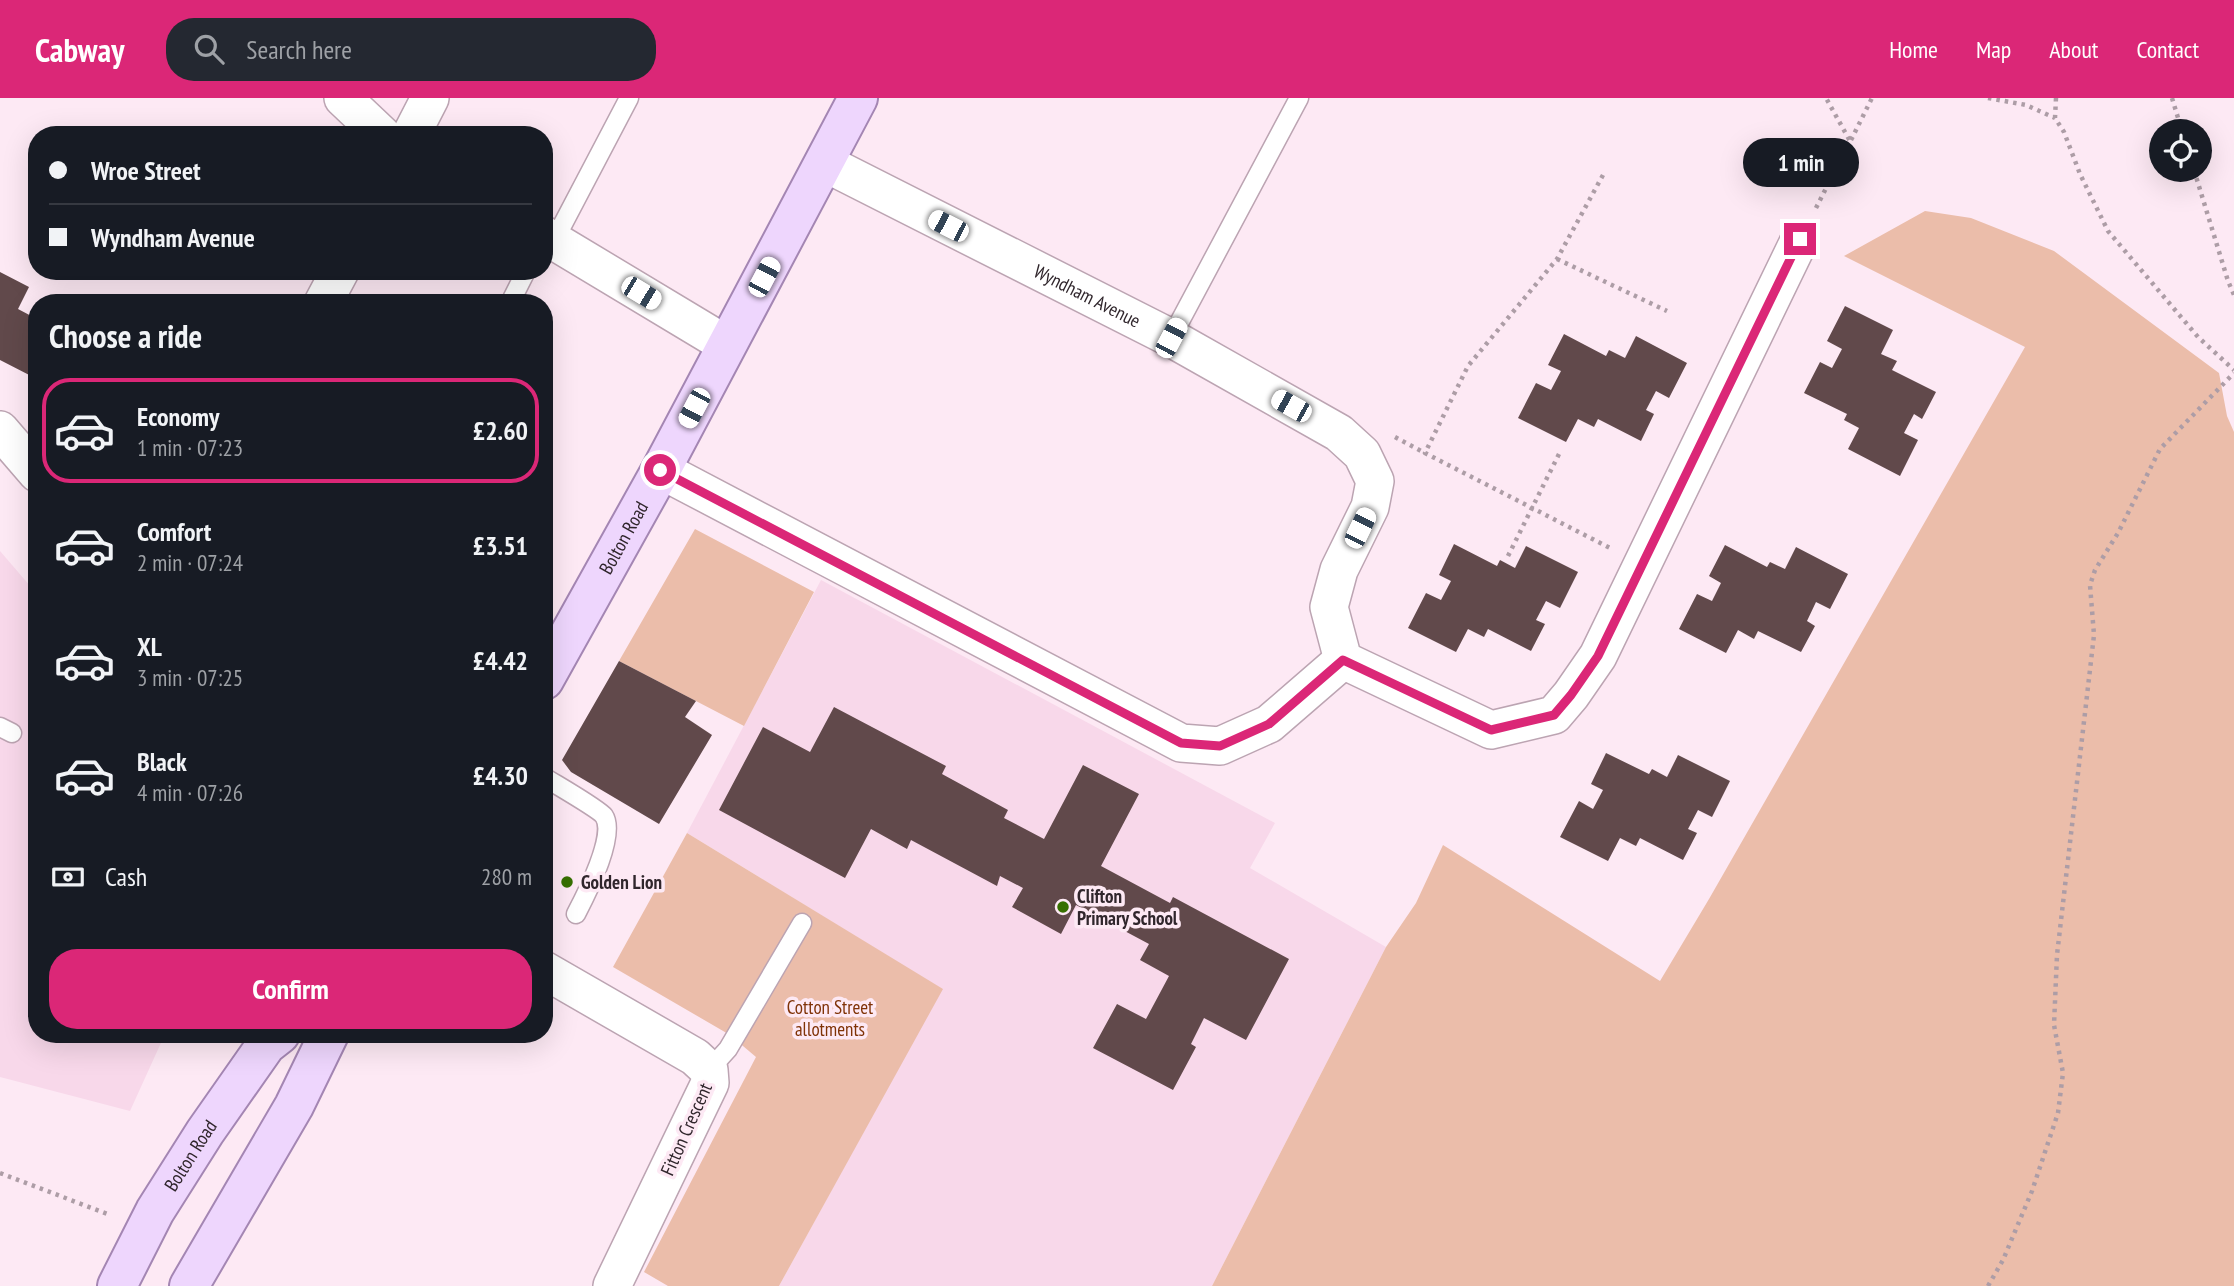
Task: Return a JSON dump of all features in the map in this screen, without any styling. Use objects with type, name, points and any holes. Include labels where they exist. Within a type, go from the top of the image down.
[{"type":"main road","name":"Bolton Road","points":[[553,660],[660,470],[858,98]]},
{"type":"main road","name":"Bolton Road","points":[[117,1286],[146,1229],[205,1132],[269,1043]]},
{"type":"main road","points":[[189,1286],[294,1106],[325,1043]]},
{"type":"street","points":[[343,98],[373,126]]},
{"type":"street","points":[[416,126],[430,98]]},
{"type":"street","name":"Wyndham Avenue","points":[[825,163],[1171,338],[1339,433],[1362,454],[1375,481],[1370,507],[1339,570],[1329,607],[1343,660]]},
{"type":"street","points":[[660,470],[1181,743],[1220,746],[1269,724],[1343,660],[1491,730],[1554,715],[1598,656],[1800,239]]},
{"type":"street","points":[[553,241],[727,345]]},
{"type":"street","points":[[0,430],[28,462]]},
{"type":"street","name":"Fitton Crescent","points":[[553,975],[695,1057],[709,1070],[710,1083],[612,1286]]},
{"type":"lane","points":[[553,227],[629,98]]},
{"type":"lane","points":[[1171,338],[1299,98]]},
{"type":"lane","points":[[553,783],[604,815],[609,829],[591,884],[576,914]]},
{"type":"lane","points":[[709,1070],[728,1049],[802,923]]},
{"type":"path","points":[[1826,98],[1850,141]]},
{"type":"path","points":[[1800,239],[1872,98]]},
{"type":"path","points":[[1988,98],[2026,105],[2055,118],[2064,132],[2080,174],[2108,231],[2198,337],[2234,372],[2160,449],[2118,533],[2095,570],[2090,585],[2094,635],[2057,955],[2054,1025],[2063,1073],[2058,1113],[2032,1191],[2003,1260],[1988,1286]]},
{"type":"path","points":[[2055,118],[2056,98]]},
{"type":"path","points":[[2172,98],[2178,119]]},
{"type":"path","points":[[1603,175],[1557,259],[1468,366],[1425,453],[1642,565]]},
{"type":"path","points":[[2198,182],[2234,295]]},
{"type":"path","points":[[1557,259],[1667,311]]},
{"type":"path","points":[[1508,556],[1560,452]]},
{"type":"path","points":[[0,1173],[146,1229]]},
{"type":"shaded area","points":[[0,551],[28,584],[28,1043],[161,1043],[130,1111],[0,1077]]},
{"type":"shaded area","name":"Clifton Primary School","points":[[821,580],[1275,823],[1250,868],[1386,947],[1212,1286],[779,1286],[942,989],[687,833]]},
{"type":"green space","points":[[1925,211],[1971,218],[2054,251],[2219,373],[2227,416],[2234,432],[2234,1286],[1212,1286],[1386,947],[1416,903],[1443,845],[1660,981],[2025,347],[1844,256]]},
{"type":"green space","points":[[695,529],[814,592],[744,726],[619,661]]},
{"type":"green space","name":"Cotton Street allotments","points":[[687,833],[943,989],[779,1286],[668,1286],[644,1272],[756,1057],[730,1035],[613,967]]},
{"type":"building","points":[[0,272],[29,287],[18,309],[28,314],[28,374],[0,360]]},
{"type":"building","points":[[1845,306],[1893,330],[1881,354],[1897,361],[1892,370],[1936,392],[1922,419],[1914,414],[1904,433],[1918,440],[1900,476],[1848,449],[1859,428],[1844,420],[1847,414],[1804,393],[1820,362],[1832,368],[1842,349],[1827,341]]},
{"type":"building","points":[[1564,334],[1606,356],[1609,350],[1625,358],[1636,336],[1687,363],[1669,398],[1656,391],[1646,410],[1654,414],[1641,441],[1598,419],[1594,427],[1578,419],[1566,442],[1518,418],[1536,383],[1551,390],[1561,371],[1548,365]]},
{"type":"building","points":[[1454,544],[1497,566],[1500,560],[1515,568],[1526,546],[1578,572],[1560,608],[1546,601],[1536,620],[1545,624],[1531,651],[1488,629],[1484,637],[1468,629],[1456,652],[1408,628],[1426,593],[1441,600],[1451,581],[1439,575]]},
{"type":"building","points":[[1725,545],[1767,567],[1770,562],[1785,569],[1796,547],[1848,574],[1830,609],[1816,602],[1807,621],[1815,626],[1801,652],[1758,631],[1754,639],[1738,630],[1726,653],[1679,629],[1697,594],[1712,601],[1721,583],[1709,576]]},
{"type":"building","points":[[619,661],[696,701],[685,717],[712,735],[659,824],[571,772],[562,760]]},
{"type":"building","points":[[834,707],[946,766],[942,774],[1008,810],[1004,818],[1044,839],[1083,765],[1139,794],[1101,866],[1170,903],[1173,897],[1289,959],[1246,1040],[1204,1018],[1191,1044],[1196,1047],[1173,1090],[1093,1048],[1117,1004],[1146,1019],[1169,976],[1140,960],[1149,944],[1076,905],[1061,934],[1012,907],[1023,888],[1000,876],[997,886],[911,840],[907,849],[871,829],[845,878],[719,810],[763,727],[810,752]]},
{"type":"building","points":[[1606,753],[1649,774],[1652,769],[1667,777],[1678,755],[1730,781],[1712,817],[1698,810],[1688,829],[1697,833],[1683,860],[1640,838],[1636,846],[1620,838],[1608,861],[1560,837],[1579,801],[1593,809],[1603,790],[1591,784]]},
{"type":"place","name":"Golden Lion","points":[[567,882]]},
{"type":"place","name":"Clifton Primary School","points":[[1063,907]]},
{"type":"route","points":[[660,470],[1181,743],[1220,746],[1269,724],[1343,660],[1491,730],[1554,715],[1598,656],[1800,239]]}]
